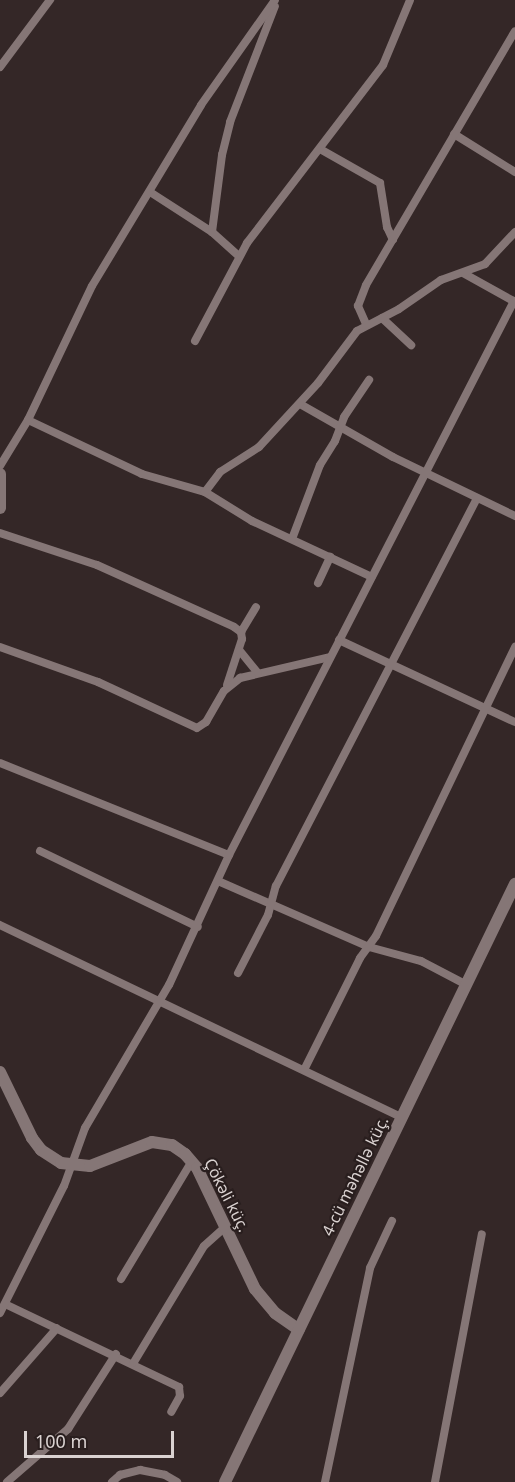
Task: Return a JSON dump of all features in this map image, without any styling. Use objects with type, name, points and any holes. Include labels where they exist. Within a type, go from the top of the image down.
[{"type":"street","points":[[0,67],[50,0]]},
{"type":"street","points":[[0,466],[28,420],[92,286],[201,105],[276,0]]},
{"type":"street","points":[[212,232],[230,122],[276,0]]},
{"type":"street","points":[[195,342],[228,285],[239,256],[383,65],[410,0]]},
{"type":"street","points":[[366,324],[360,312],[360,297],[515,31]]},
{"type":"street","points":[[454,134],[515,172]]},
{"type":"street","points":[[320,149],[380,183],[387,227],[393,240]]},
{"type":"street","points":[[150,192],[212,232],[239,256]]},
{"type":"street","points":[[205,492],[220,472],[260,447],[300,404],[348,341],[366,324],[382,318],[435,283],[485,264],[515,232]]},
{"type":"street","points":[[0,1313],[71,1166],[92,1115],[158,1002],[198,927],[229,855],[372,577],[423,472],[514,301],[463,273]]},
{"type":"street","points":[[382,318],[411,345]]},
{"type":"street","points":[[291,539],[316,473],[369,380]]},
{"type":"street","points":[[300,404],[423,472],[514,513]]},
{"type":"street","points":[[28,420],[122,465],[205,492],[252,521],[372,577]]},
{"type":"street","points":[[0,474],[0,508]]},
{"type":"street","points":[[238,973],[270,906],[276,886],[477,498]]},
{"type":"street","points":[[0,533],[97,565],[241,632]]},
{"type":"street","points":[[318,583],[330,557]]},
{"type":"street","points":[[0,647],[98,682],[197,728],[206,722],[224,691],[240,651],[241,632],[256,607]]},
{"type":"street","points":[[339,640],[515,722]]},
{"type":"street","points":[[304,1070],[347,981],[369,947],[515,647]]},
{"type":"street","points":[[240,651],[258,673]]},
{"type":"street","points":[[224,691],[240,678],[330,657]]},
{"type":"street","points":[[0,762],[229,855]]},
{"type":"street","points":[[40,851],[198,927]]},
{"type":"street","points":[[218,881],[270,906],[369,947],[421,961],[466,985]]},
{"type":"street","name":"4-cü məhəllə küç.","points":[[225,1482],[515,884]]},
{"type":"street","points":[[0,925],[402,1118]]},
{"type":"street","points":[[0,1072],[32,1138],[50,1157],[71,1166]]},
{"type":"street","name":"Çökəli küç.","points":[[71,1166],[90,1166],[152,1142],[172,1145],[192,1161],[226,1226],[255,1289],[275,1313],[299,1330]]},
{"type":"street","points":[[121,1279],[192,1161]]},
{"type":"street","points":[[326,1482],[367,1279],[392,1221]]},
{"type":"street","points":[[134,1362],[204,1246],[226,1226]]},
{"type":"street","points":[[435,1482],[482,1233]]},
{"type":"street","points":[[5,1304],[134,1362],[179,1387],[180,1396],[171,1412]]},
{"type":"street","points":[[0,1393],[45,1345],[57,1328]]},
{"type":"street","points":[[7,1482],[68,1429],[116,1354]]},
{"type":"street","points":[[112,1482],[120,1475],[140,1470],[165,1474],[177,1482]]}]
